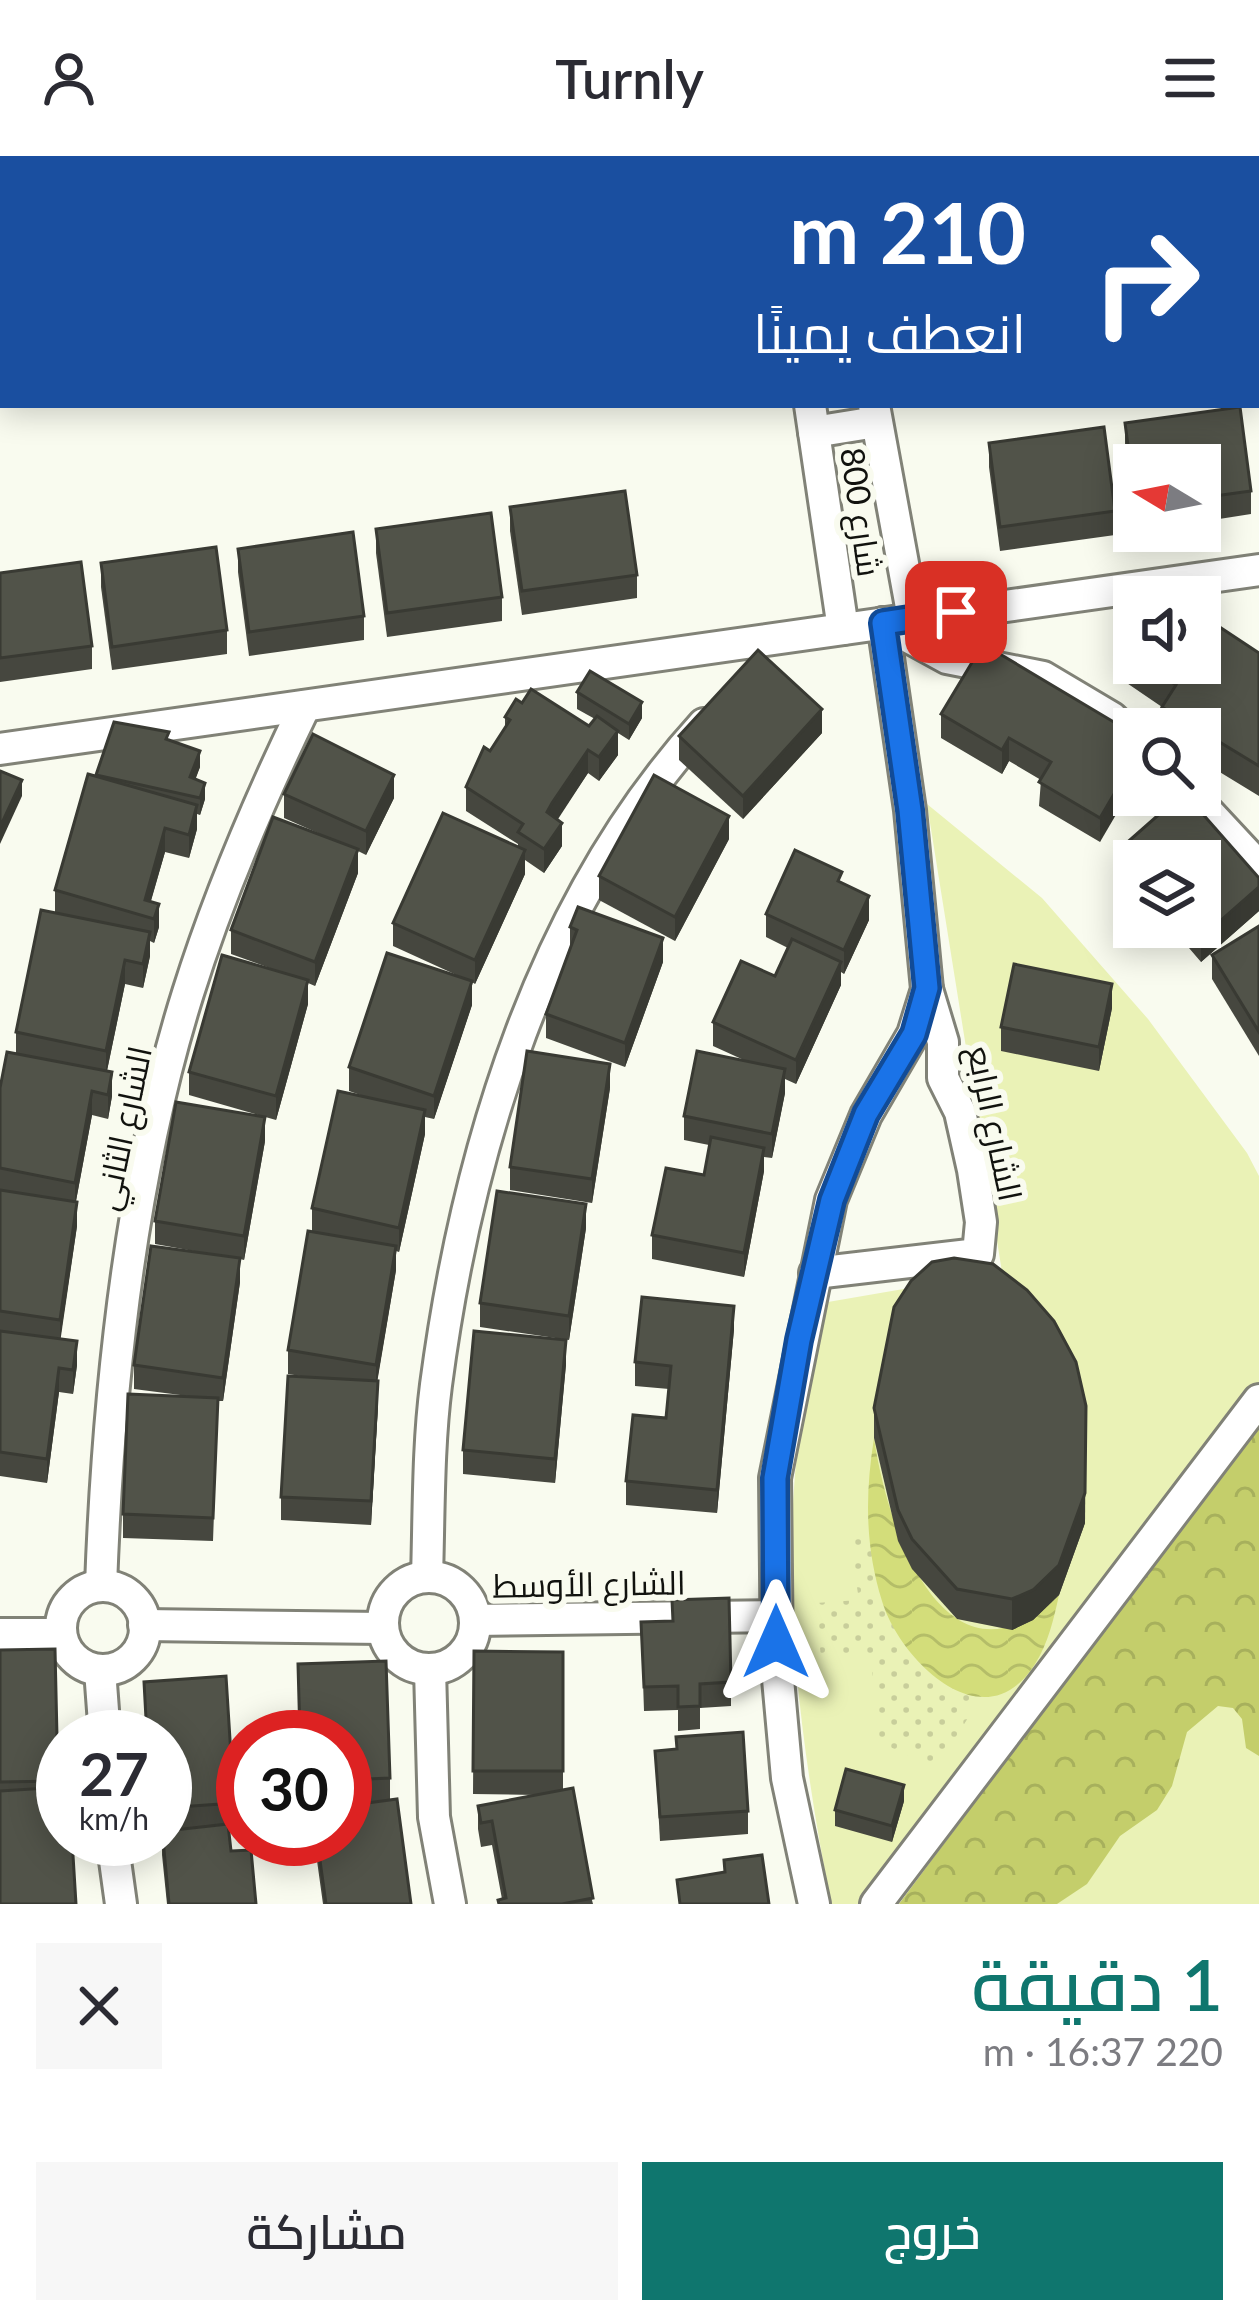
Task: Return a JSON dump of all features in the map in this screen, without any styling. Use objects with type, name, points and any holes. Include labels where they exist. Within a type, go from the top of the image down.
[{"type":"street","points":[[812,419],[875,413]]},
{"type":"street","name":"شارع 800","points":[[875,413],[898,621]]},
{"type":"street","name":"شارع 800","points":[[812,419],[843,628]]},
{"type":"street","points":[[0,749],[1259,570]]},
{"type":"street","points":[[898,621],[946,658],[1043,677],[1113,719]]},
{"type":"street","name":"الشارع الرابع","points":[[815,1273],[978,1254],[980,1222],[973,1170],[960,1112],[944,1078],[943,1042],[927,988],[898,621]]},
{"type":"street","points":[[761,666],[794,636]]},
{"type":"street","points":[[427,1576],[436,1388],[456,1265],[496,1104],[539,989],[594,872],[659,773],[729,696]]},
{"type":"street","name":"الشارع الثاني","points":[[101,1586],[115,1366],[165,1087],[188,995],[215,917],[261,797],[305,706]]},
{"type":"street","points":[[1212,816],[1259,867]]},
{"type":"street","name":"الشارع الرابع","points":[[814,1904],[787,1778],[776,1616],[775,1478],[815,1273],[840,1179],[866,1114],[914,1034],[927,988]]},
{"type":"street","points":[[876,1904],[1259,1400]]},
{"type":"street","points":[[427,1576],[463,1591],[475,1620],[463,1654],[430,1669],[415,1668],[395,1655],[382,1628],[394,1593],[427,1576]]},
{"type":"street","points":[[101,1586],[128,1594],[144,1625],[132,1658],[100,1670],[77,1661],[61,1634],[70,1600],[101,1586]]},
{"type":"street","name":"الشارع الأوسط","points":[[475,1620],[776,1616]]},
{"type":"street","points":[[144,1625],[382,1628]]},
{"type":"street","points":[[0,1634],[61,1634]]},
{"type":"street","points":[[430,1669],[434,1816],[450,1904]]},
{"type":"street","points":[[100,1670],[102,1710]]},
{"type":"street","points":[[116,1866],[121,1904]]},
{"type":"shaded area","points":[[927,804],[1042,898],[1148,1019],[1247,1153],[1259,1176],[1259,1383],[864,1904],[831,1904],[798,1690],[792,1582],[797,1453],[828,1302],[1002,1272]]},
{"type":"shaded area","points":[[1259,1422],[1259,1904],[899,1904]]},
{"type":"shaded area","points":[[868,1534],[882,1603],[939,1681],[982,1696],[936,1768],[879,1742],[871,1658],[821,1658],[816,1603],[859,1600],[849,1537]]},
{"type":"green space","points":[[1259,1422],[1259,1756],[1246,1748],[1242,1719],[1233,1708],[1218,1706],[1187,1732],[1172,1786],[1157,1810],[1120,1836],[1087,1884],[1057,1904],[899,1904]]},
{"type":"water","points":[[874,1438],[892,1516],[908,1556],[929,1591],[954,1617],[984,1629],[1019,1623],[1059,1595],[1044,1648],[1015,1687],[993,1696],[969,1695],[946,1685],[906,1647],[892,1624],[876,1581],[870,1540]]},
{"type":"building","points":[[1240,408],[1251,491],[1221,495],[1221,444],[1128,444],[1125,423]]},
{"type":"building","points":[[1104,427],[1113,511],[1000,527],[989,443]]},
{"type":"building","points":[[625,491],[637,575],[522,591],[510,507]]},
{"type":"building","points":[[491,513],[502,597],[387,613],[376,529]]},
{"type":"building","points":[[353,532],[364,616],[249,632],[238,549]]},
{"type":"building","points":[[216,547],[227,630],[112,647],[101,563]]},
{"type":"building","points":[[81,562],[92,646],[0,658],[0,573]]},
{"type":"building","points":[[1221,628],[1259,653],[1259,766],[1221,743],[1221,708],[1162,707],[1176,685],[1221,684]]},
{"type":"building","points":[[983,644],[1113,721],[1113,796],[1100,818],[1039,782],[1051,762],[1009,738],[1002,750],[941,714]]},
{"type":"building","points":[[758,650],[822,709],[743,796],[679,736]]},
{"type":"building","points":[[590,671],[642,702],[629,724],[577,692]]},
{"type":"building","points":[[531,689],[589,726],[597,716],[618,731],[599,757],[588,750],[552,803],[547,812],[562,823],[544,849],[518,832],[523,824],[466,787],[484,747],[490,751],[510,720],[505,717],[516,699],[522,703]]},
{"type":"building","points":[[114,722],[169,732],[166,739],[200,751],[190,777],[205,783],[200,798],[96,775]]},
{"type":"building","points":[[313,734],[394,775],[366,831],[284,794]]},
{"type":"building","points":[[0,771],[22,780],[0,827]]},
{"type":"building","points":[[88,774],[197,805],[189,835],[165,828],[145,900],[159,904],[154,919],[55,890]]},
{"type":"building","points":[[654,775],[729,816],[675,917],[599,876]]},
{"type":"building","points":[[443,813],[525,850],[475,960],[393,923]]},
{"type":"building","points":[[1157,816],[1204,816],[1259,878],[1259,887],[1221,920],[1221,840],[1130,840]]},
{"type":"building","points":[[273,817],[358,849],[315,962],[231,930]]},
{"type":"building","points":[[795,850],[842,872],[838,881],[869,896],[844,950],[766,914]]},
{"type":"building","points":[[578,907],[663,938],[625,1043],[546,1014],[577,930],[570,927]]},
{"type":"building","points":[[41,910],[150,932],[143,964],[125,960],[106,1051],[16,1032]]},
{"type":"building","points":[[1259,926],[1259,1032],[1212,955]]},
{"type":"building","points":[[792,939],[841,962],[796,1060],[713,1022],[741,961],[775,976]]},
{"type":"building","points":[[387,953],[472,981],[434,1096],[349,1067]]},
{"type":"building","points":[[222,955],[308,980],[276,1096],[189,1072]]},
{"type":"building","points":[[1014,964],[1112,984],[1099,1047],[1001,1027]]},
{"type":"building","points":[[527,1051],[610,1064],[592,1179],[510,1167]]},
{"type":"building","points":[[697,1051],[785,1069],[772,1134],[684,1116]]},
{"type":"building","points":[[7,1052],[112,1072],[108,1095],[92,1091],[75,1183],[0,1168],[0,1088]]},
{"type":"building","points":[[338,1091],[425,1110],[399,1228],[312,1208]]},
{"type":"building","points":[[176,1102],[265,1117],[244,1236],[155,1221]]},
{"type":"building","points":[[711,1137],[764,1148],[744,1253],[652,1235],[666,1168],[704,1175]]},
{"type":"building","points":[[0,1190],[77,1202],[60,1320],[0,1311]]},
{"type":"building","points":[[497,1191],[586,1204],[569,1316],[480,1303]]},
{"type":"building","points":[[308,1231],[396,1246],[376,1365],[288,1350]]},
{"type":"building","points":[[151,1246],[240,1258],[223,1378],[134,1365]]},
{"type":"building","points":[[954,1258],[993,1264],[1027,1290],[1054,1321],[1076,1362],[1086,1406],[1085,1493],[1059,1565],[1033,1590],[1012,1599],[957,1589],[912,1539],[898,1510],[874,1408],[894,1307],[911,1281],[932,1262]]},
{"type":"building","points":[[642,1297],[734,1306],[717,1490],[626,1481],[633,1415],[666,1418],[671,1366],[635,1362]]},
{"type":"building","points":[[0,1331],[77,1341],[73,1370],[59,1368],[47,1459],[0,1452]]},
{"type":"building","points":[[474,1331],[566,1340],[555,1459],[463,1450]]},
{"type":"building","points":[[288,1376],[378,1381],[371,1501],[281,1497]]},
{"type":"building","points":[[128,1394],[218,1398],[213,1518],[123,1514]]},
{"type":"building","points":[[729,1598],[731,1682],[700,1684],[700,1706],[678,1707],[678,1686],[644,1687],[641,1622],[673,1621],[672,1600]]},
{"type":"building","points":[[55,1649],[56,1710],[36,1710],[36,1781],[0,1782],[0,1650]]},
{"type":"building","points":[[474,1651],[563,1652],[563,1771],[473,1771]]},
{"type":"building","points":[[386,1661],[390,1778],[372,1779],[372,1710],[299,1710],[298,1664]]},
{"type":"building","points":[[226,1676],[228,1710],[216,1710],[216,1804],[192,1806],[192,1710],[146,1710],[144,1682]]},
{"type":"building","points":[[743,1732],[748,1811],[660,1817],[655,1751],[677,1749],[676,1737]]},
{"type":"building","points":[[846,1769],[904,1785],[892,1826],[835,1810]]},
{"type":"building","points":[[573,1788],[593,1898],[562,1904],[499,1904],[498,1900],[506,1898],[492,1821],[481,1823],[478,1806]]},
{"type":"building","points":[[36,1789],[36,1866],[74,1866],[76,1904],[0,1904],[0,1791]]},
{"type":"building","points":[[397,1799],[411,1904],[326,1904],[321,1866],[372,1866],[372,1802]]},
{"type":"building","points":[[216,1825],[216,1866],[252,1866],[256,1904],[169,1904],[165,1866],[192,1866],[192,1828]]},
{"type":"building","points":[[762,1855],[769,1904],[680,1904],[677,1880],[725,1872],[724,1860]]},
{"type":"route","points":[[776,1642],[775,1478],[799,1340],[832,1200],[866,1114],[914,1034],[927,988],[910,810],[883,623],[956,612]]}]
